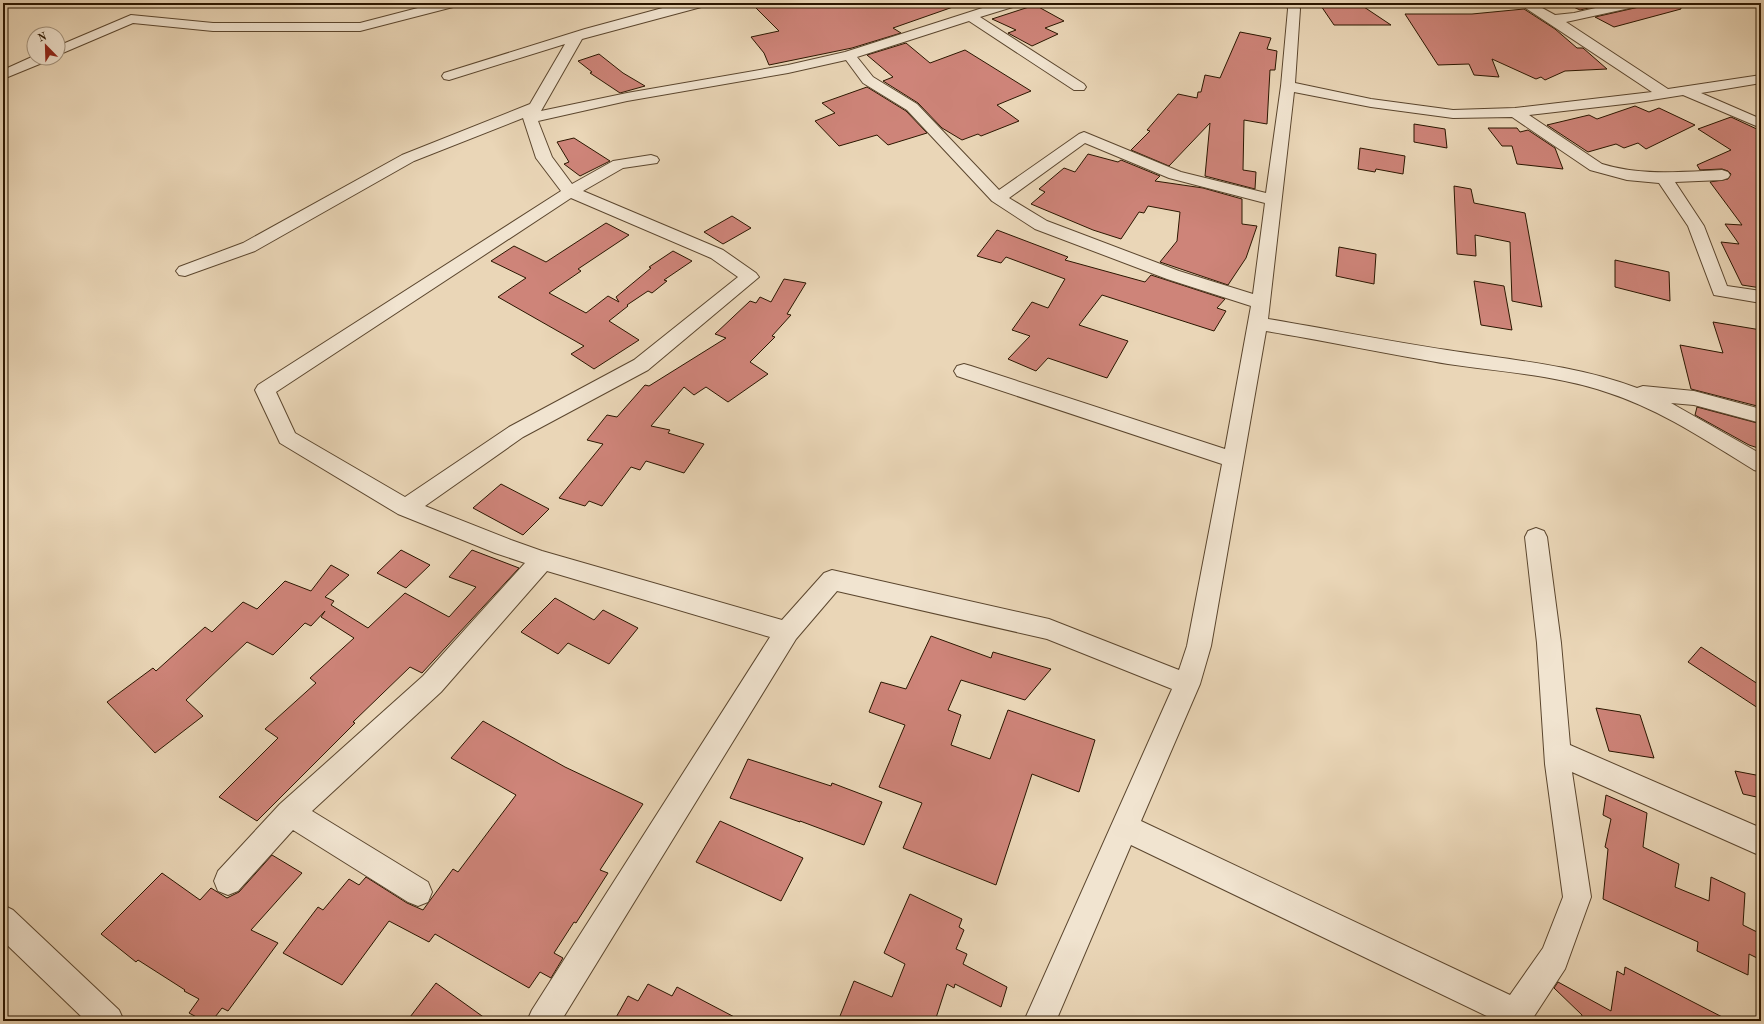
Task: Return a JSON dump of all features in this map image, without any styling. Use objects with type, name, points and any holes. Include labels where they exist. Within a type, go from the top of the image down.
[{"type":"street","points":[[66,47],[131,14],[213,27],[360,27],[452,3]]},
{"type":"street","points":[[449,76],[576,37],[684,6],[700,3]]},
{"type":"street","points":[[185,271],[249,247],[408,158],[534,113],[788,69],[849,55],[1011,3]]},
{"type":"street","points":[[1040,1021],[1187,684],[1200,646],[1259,313],[1288,86],[1294,9],[1292,3]]},
{"type":"street","points":[[1524,3],[1552,19],[1665,94]]},
{"type":"street","points":[[1552,19],[1574,17],[1634,3]]},
{"type":"street","points":[[970,16],[1079,87]]},
{"type":"street","points":[[406,508],[516,432],[641,365],[750,277],[716,254],[570,192],[544,158],[534,113],[576,37]]},
{"type":"street","points":[[849,55],[868,80],[912,107],[998,198],[1040,225],[1173,275],[1259,313],[1447,357],[1554,371],[1589,379],[1624,391],[1671,412],[1761,464]]},
{"type":"street","points":[[3,75],[26,65]]},
{"type":"street","points":[[1288,86],[1371,102],[1446,113],[1515,112],[1665,94],[1761,79]]},
{"type":"street","points":[[1685,91],[1761,124]]},
{"type":"street","points":[[1515,112],[1596,167],[1628,176],[1664,178],[1722,175]]},
{"type":"street","points":[[998,198],[1084,137],[1176,175],[1273,200]]},
{"type":"street","points":[[650,160],[619,164],[570,192],[265,390],[287,438],[406,508],[503,547],[542,560],[787,632]]},
{"type":"street","points":[[1664,178],[1696,226],[1720,291],[1761,297]]},
{"type":"street","points":[[964,371],[1233,460]]},
{"type":"street","points":[[1624,391],[1694,398],[1761,416]]},
{"type":"street","points":[[1125,828],[1516,1017],[1554,958],[1577,897],[1557,752],[1549,643],[1536,537]]},
{"type":"street","points":[[228,881],[290,813],[432,684],[542,560]]},
{"type":"street","points":[[544,1021],[787,632],[832,580],[1049,629],[1187,684]]},
{"type":"street","points":[[1557,752],[1761,842]]},
{"type":"street","points":[[290,813],[418,892]]},
{"type":"street","points":[[3,920],[108,1021]]},
{"type":"building","points":[[773,3],[952,3],[953,7],[893,28],[901,33],[852,48],[769,65],[764,53],[751,37],[779,31],[755,7]]},
{"type":"building","points":[[1319,3],[1358,3],[1391,25],[1334,25]]},
{"type":"building","points":[[1565,3],[1610,3],[1580,10]]},
{"type":"building","points":[[1641,3],[1680,3],[1681,9],[1614,27],[1595,17],[1639,7]]},
{"type":"building","points":[[1035,5],[1064,21],[1045,28],[1058,34],[1032,46],[1008,33],[1016,30],[992,19]]},
{"type":"building","points":[[1524,9],[1555,29],[1577,48],[1583,48],[1607,69],[1565,71],[1545,80],[1541,77],[1536,79],[1492,59],[1499,77],[1474,75],[1469,64],[1438,65],[1405,14],[1472,14]]},
{"type":"building","points":[[1240,32],[1271,38],[1267,49],[1277,51],[1275,70],[1270,70],[1267,124],[1244,120],[1243,170],[1256,172],[1255,189],[1205,176],[1210,123],[1169,166],[1131,150],[1150,131],[1147,130],[1178,94],[1197,98],[1198,92],[1201,92],[1205,75],[1220,78]]},
{"type":"building","points":[[906,43],[930,63],[965,50],[1031,91],[997,105],[1019,121],[981,136],[978,134],[962,140],[942,128],[918,103],[883,81],[893,77],[867,55]]},
{"type":"building","points":[[599,54],[623,73],[645,86],[620,93],[590,73],[592,72],[578,61]]},
{"type":"building","points":[[867,87],[906,111],[927,133],[888,145],[877,135],[839,146],[815,121],[835,113],[822,103]]},
{"type":"building","points":[[1635,106],[1649,112],[1659,108],[1695,125],[1646,149],[1638,143],[1624,148],[1616,144],[1588,152],[1547,125],[1589,115],[1597,119]]},
{"type":"building","points":[[1731,117],[1761,131],[1761,288],[1742,285],[1721,242],[1739,244],[1725,224],[1742,225],[1710,182],[1728,179],[1731,174],[1722,169],[1700,170],[1697,165],[1731,150],[1698,129]]},
{"type":"building","points":[[1414,124],[1445,129],[1447,148],[1414,142]]},
{"type":"building","points":[[1488,128],[1517,128],[1520,132],[1528,130],[1555,148],[1563,169],[1517,164],[1512,146],[1502,146]]},
{"type":"building","points":[[574,138],[610,161],[580,176],[564,164],[569,162],[557,142]]},
{"type":"building","points":[[1360,148],[1405,156],[1403,174],[1376,169],[1375,172],[1358,169]]},
{"type":"building","points":[[1088,154],[1118,162],[1121,160],[1160,176],[1155,181],[1203,188],[1242,199],[1242,224],[1257,226],[1246,258],[1228,285],[1160,262],[1177,241],[1180,212],[1148,206],[1144,213],[1139,212],[1121,239],[1093,230],[1031,204],[1045,192],[1039,189],[1064,168],[1075,172]]},
{"type":"building","points":[[1454,186],[1471,189],[1474,203],[1525,213],[1542,307],[1512,301],[1510,242],[1475,235],[1476,256],[1457,254]]},
{"type":"building","points":[[732,216],[751,228],[723,244],[704,232]]},
{"type":"building","points":[[606,223],[629,235],[578,269],[581,271],[549,293],[586,313],[608,296],[619,302],[616,297],[651,268],[649,267],[673,251],[692,261],[664,280],[667,281],[652,293],[648,291],[627,305],[628,306],[609,321],[639,340],[594,369],[571,354],[584,346],[498,297],[526,278],[491,261],[514,246],[546,262]]},
{"type":"building","points":[[997,230],[1068,257],[1065,260],[1145,282],[1151,275],[1225,299],[1217,308],[1226,311],[1214,331],[1102,295],[1079,325],[1128,341],[1107,378],[1048,358],[1036,371],[1008,359],[1030,336],[1012,330],[1032,302],[1048,308],[1065,279],[1006,257],[1001,263],[977,256]]},
{"type":"building","points":[[1339,247],[1376,254],[1374,284],[1336,276]]},
{"type":"building","points":[[1615,260],[1669,272],[1670,301],[1615,287]]},
{"type":"building","points":[[784,279],[806,283],[787,314],[791,315],[772,336],[775,337],[750,362],[768,374],[728,402],[706,387],[694,395],[684,387],[651,426],[670,430],[668,433],[704,444],[684,473],[646,461],[640,470],[631,467],[602,506],[589,501],[585,506],[559,498],[603,444],[587,440],[607,415],[617,417],[645,385],[649,386],[726,338],[715,334],[750,301],[756,303],[760,297],[771,302]]},
{"type":"building","points":[[1474,281],[1504,286],[1512,330],[1481,325]]},
{"type":"building","points":[[1713,322],[1761,330],[1761,407],[1691,389],[1680,345],[1723,353]]},
{"type":"building","points":[[1697,407],[1761,424],[1761,449],[1749,445],[1695,415]]},
{"type":"building","points":[[501,484],[549,509],[523,535],[473,508]]},
{"type":"building","points":[[401,550],[430,565],[406,588],[377,573]]},
{"type":"building","points":[[472,550],[519,568],[422,673],[410,667],[353,722],[355,723],[257,821],[219,797],[278,738],[265,729],[316,683],[310,678],[354,638],[321,617],[325,611],[311,626],[305,623],[273,655],[247,642],[186,700],[203,716],[155,753],[107,702],[153,668],[156,671],[205,627],[212,632],[243,602],[257,609],[285,581],[311,591],[331,565],[349,575],[325,597],[334,601],[331,605],[368,628],[405,593],[449,617],[476,587],[449,577]]},
{"type":"building","points":[[555,598],[594,620],[603,610],[638,628],[609,664],[568,643],[558,654],[521,632]]},
{"type":"building","points":[[931,636],[991,658],[993,652],[1051,669],[1025,700],[961,680],[948,710],[961,715],[951,745],[990,759],[1008,710],[1095,740],[1079,792],[1032,774],[996,885],[903,848],[922,803],[879,787],[905,725],[869,712],[881,682],[906,689]]},
{"type":"building","points":[[1701,647],[1761,686],[1761,710],[1688,662]]},
{"type":"building","points":[[1596,708],[1640,715],[1654,758],[1609,751]]},
{"type":"building","points":[[483,721],[565,767],[643,804],[600,870],[608,873],[576,923],[574,922],[554,953],[563,958],[551,978],[540,972],[529,988],[435,934],[429,942],[389,921],[342,985],[283,953],[318,907],[323,910],[349,879],[359,885],[366,877],[407,903],[423,910],[453,869],[458,872],[516,795],[451,758]]},
{"type":"building","points":[[748,759],[831,786],[832,783],[882,802],[864,845],[800,821],[730,798]]},
{"type":"building","points":[[1735,771],[1761,776],[1761,798],[1743,794]]},
{"type":"building","points":[[1606,795],[1647,813],[1643,847],[1679,864],[1675,887],[1709,901],[1711,877],[1745,893],[1743,925],[1761,934],[1761,960],[1749,954],[1748,975],[1697,951],[1698,942],[1603,899],[1608,849],[1605,847],[1611,819],[1603,815]]},
{"type":"building","points":[[720,821],[803,858],[781,901],[696,862]]},
{"type":"building","points":[[272,855],[302,873],[251,930],[278,943],[228,1011],[222,1008],[212,1021],[204,1021],[189,1013],[199,999],[184,991],[185,990],[138,960],[136,962],[101,934],[162,873],[200,900],[211,888],[227,898],[239,892]]},
{"type":"building","points":[[910,894],[962,919],[959,927],[964,930],[956,949],[967,954],[963,964],[1007,987],[1001,1007],[955,984],[954,988],[947,984],[935,1021],[838,1021],[854,981],[892,997],[905,964],[884,953]]},
{"type":"building","points":[[1625,967],[1730,1021],[1581,1021],[1582,1015],[1554,988],[1558,982],[1611,1011],[1617,971],[1624,975]]},
{"type":"building","points":[[436,983],[489,1021],[407,1021]]},
{"type":"building","points":[[648,984],[672,996],[677,987],[742,1021],[614,1021],[628,996],[638,1001]]}]
